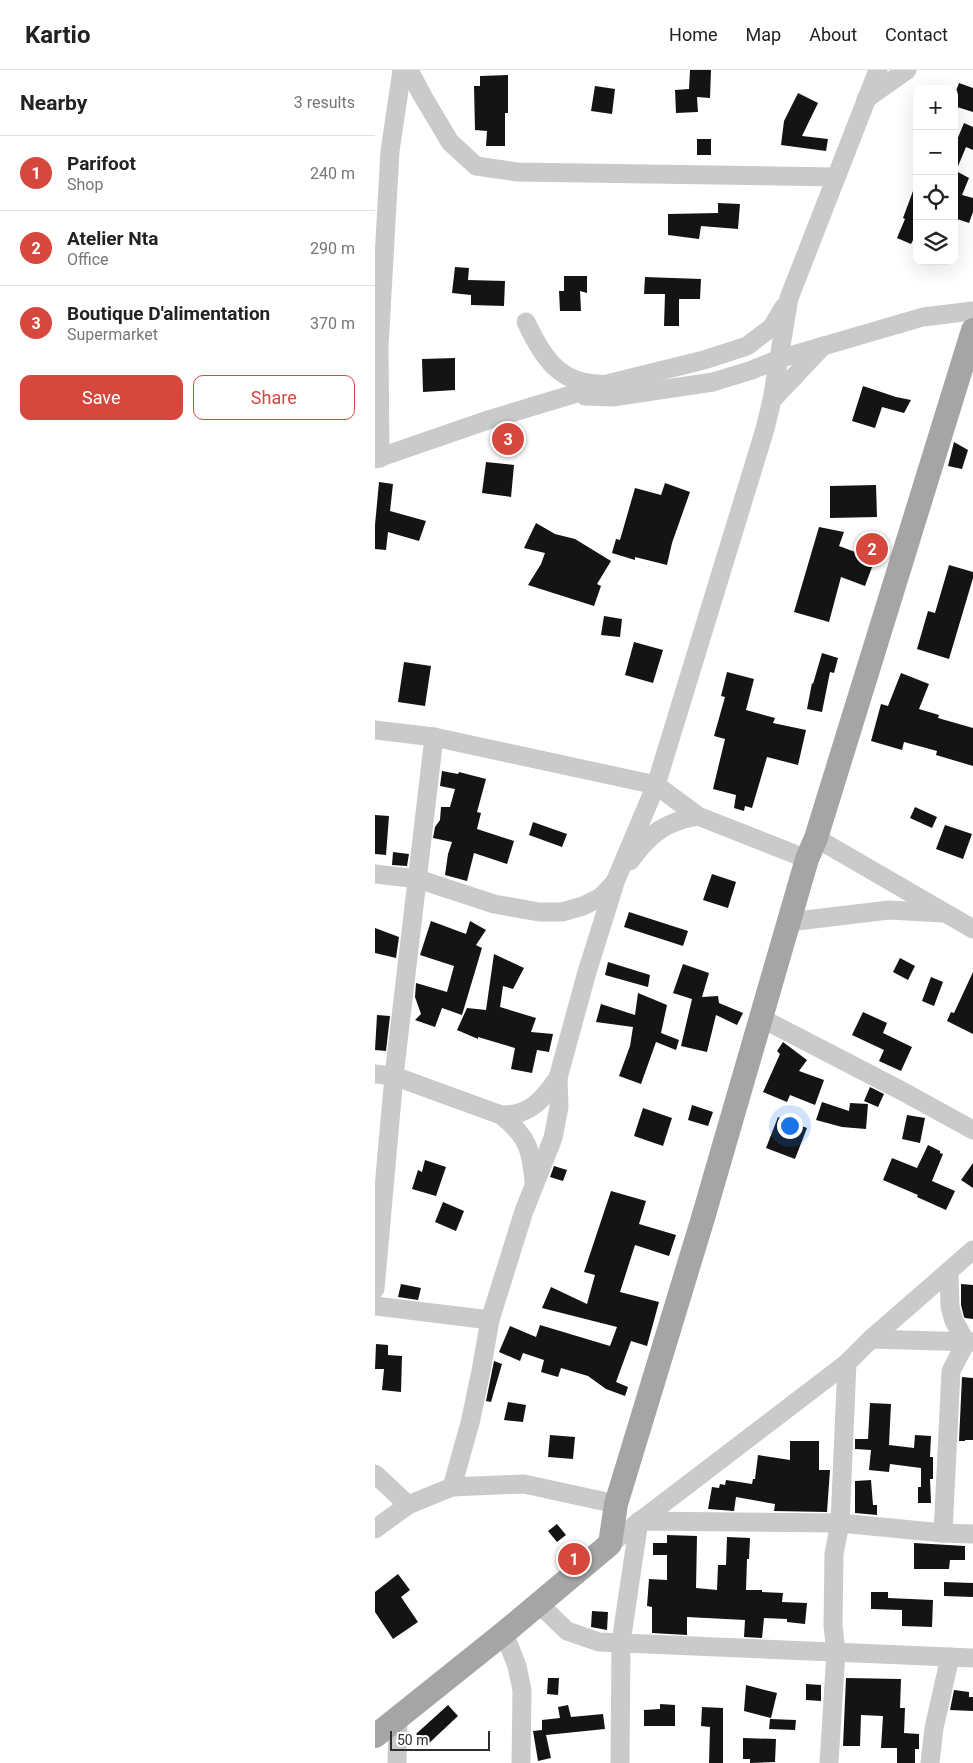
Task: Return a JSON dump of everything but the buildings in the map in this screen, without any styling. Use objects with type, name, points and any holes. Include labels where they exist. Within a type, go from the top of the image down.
[{"type":"main road","points":[[375,1736],[504,1633],[610,1544],[616,1504],[789,922],[973,330]]},
{"type":"street","points":[[402,70],[390,151],[379,347],[377,459],[488,420],[607,384],[704,360],[747,346],[772,327],[789,298],[878,70]]},
{"type":"street","points":[[409,70],[450,142],[476,166],[517,172],[836,177]]},
{"type":"street","points":[[866,99],[907,70]]},
{"type":"street","points":[[452,1487],[470,1424],[490,1320],[524,1211],[553,1138],[559,1107],[558,1078],[587,972],[615,882],[656,785],[765,429],[772,400],[789,298]]},
{"type":"street","points":[[571,395],[612,397],[713,382],[752,370],[779,359],[923,317],[973,311]]},
{"type":"street","points":[[527,322],[544,355],[557,369],[577,381],[607,384]]},
{"type":"street","points":[[772,400],[823,346]]},
{"type":"street","points":[[375,730],[434,737],[656,785],[698,816],[812,849],[948,914],[973,928]]},
{"type":"street","points":[[375,1289],[394,1076],[434,737]]},
{"type":"street","points":[[375,874],[418,880],[494,904],[546,912],[562,912],[583,906],[601,897],[615,882],[640,847],[658,830],[677,820],[698,816]]},
{"type":"street","points":[[789,922],[889,910],[948,914]]},
{"type":"street","points":[[761,1018],[973,1130]]},
{"type":"street","points":[[375,1074],[394,1076],[501,1115],[516,1127],[527,1144],[532,1162],[534,1186]]},
{"type":"street","points":[[501,1115],[522,1113],[535,1105],[558,1078]]},
{"type":"street","points":[[610,1544],[847,1363],[973,1250]]},
{"type":"street","points":[[949,1273],[950,1306],[954,1321],[969,1342]]},
{"type":"street","points":[[375,1306],[490,1320]]},
{"type":"street","points":[[871,1340],[969,1342]]},
{"type":"street","points":[[938,1340],[951,1371],[943,1533]]},
{"type":"street","points":[[951,1371],[969,1342]]},
{"type":"street","points":[[829,1763],[835,1652],[833,1626],[834,1554],[840,1523],[847,1363]]},
{"type":"street","points":[[375,1474],[408,1505]]},
{"type":"street","points":[[375,1530],[408,1505],[452,1487],[524,1484],[616,1504]]},
{"type":"street","points":[[639,1521],[840,1523],[973,1534]]},
{"type":"street","points":[[620,1763],[621,1642],[639,1521]]},
{"type":"street","points":[[539,1604],[567,1631],[599,1642],[973,1658]]},
{"type":"street","points":[[504,1633],[517,1666],[522,1690],[521,1763]]},
{"type":"street","points":[[930,1763],[935,1720],[950,1657]]},
{"type":"street","points":[[397,1718],[397,1763]]},
{"type":"place","name":"Boutique D'alimentation","points":[[508,439]]},
{"type":"place","name":"Atelier Nta","points":[[872,549]]},
{"type":"place","name":"Parifoot","points":[[574,1559]]}]
